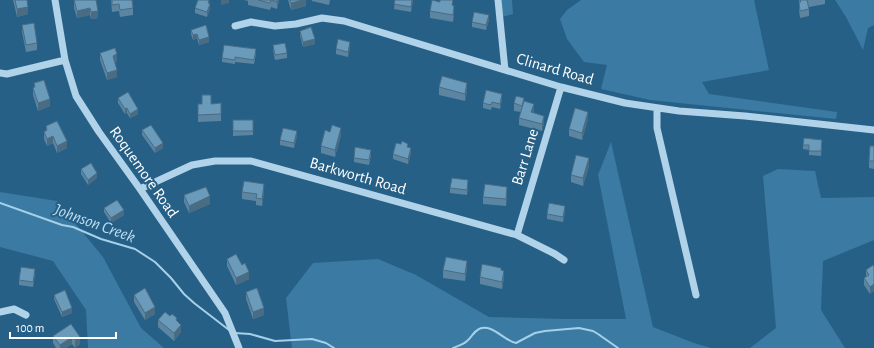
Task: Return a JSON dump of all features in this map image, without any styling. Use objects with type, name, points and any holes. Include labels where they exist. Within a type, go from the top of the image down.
[{"type":"street","name":"Roquemore Road","points":[[55,0],[65,60],[76,96],[99,132],[225,313],[240,348]]},
{"type":"street","points":[[498,0],[505,70]]},
{"type":"street","name":"Clinard Road","points":[[235,26],[251,22],[275,26],[296,24],[322,18],[344,21],[561,87],[625,103],[657,109],[874,130]]},
{"type":"street","points":[[0,73],[7,74],[65,60]]},
{"type":"street","name":"Barr Lane","points":[[517,235],[561,87]]},
{"type":"street","points":[[657,109],[657,128],[696,295]]},
{"type":"street","name":"Barkworth Road","points":[[140,189],[192,165],[215,161],[251,161],[517,235],[564,260]]},
{"type":"street","points":[[0,312],[14,310],[26,315]]},
{"type":"shaded area","points":[[501,0],[512,0],[513,14],[502,17]]},
{"type":"shaded area","points":[[581,0],[754,0],[769,70],[702,82],[709,94],[837,112],[836,119],[650,100],[601,89],[607,65],[584,62],[567,39],[560,19],[567,10]]},
{"type":"shaded area","points":[[835,0],[874,0],[874,25],[868,28],[863,50],[846,17]]},
{"type":"shaded area","points":[[611,142],[653,327],[711,348],[292,348],[286,298],[313,263],[378,259],[416,275],[489,317],[626,319],[598,175]]},
{"type":"shaded area","points":[[778,169],[815,171],[821,198],[874,197],[874,240],[823,261],[821,310],[845,348],[750,348],[776,328],[763,176]]},
{"type":"shaded area","points":[[0,192],[57,201],[103,257],[141,328],[164,348],[88,348],[86,310],[53,261],[0,247]]},
{"type":"building","points":[[15,0],[27,0],[28,7],[17,9]]},
{"type":"building","points":[[74,0],[96,0],[98,11],[91,12],[90,8],[77,11]]},
{"type":"building","points":[[112,0],[132,0],[133,8],[120,10],[119,4],[112,5]]},
{"type":"building","points":[[198,0],[209,0],[208,3],[210,4],[207,12],[195,8]]},
{"type":"building","points":[[258,0],[271,0],[270,3]]},
{"type":"building","points":[[290,0],[303,0],[291,3]]},
{"type":"building","points":[[395,0],[412,0],[411,7],[394,4]]},
{"type":"building","points":[[432,0],[440,2],[440,0],[453,0],[453,15],[430,11]]},
{"type":"building","points":[[800,0],[807,0],[809,9],[800,11]]},
{"type":"building","points":[[474,12],[489,15],[486,25],[472,22]]},
{"type":"building","points":[[34,23],[37,43],[26,45],[22,25]]},
{"type":"building","points":[[206,25],[209,37],[199,40],[197,34],[193,35],[191,30]]},
{"type":"building","points":[[311,27],[315,39],[303,42],[300,31]]},
{"type":"building","points":[[338,39],[350,42],[348,52],[336,49]]},
{"type":"building","points":[[285,43],[287,53],[275,55],[273,45]]},
{"type":"building","points":[[224,45],[256,49],[254,60],[235,57],[235,60],[222,58]]},
{"type":"building","points":[[115,48],[117,54],[113,56],[117,70],[107,73],[100,53]]},
{"type":"building","points":[[442,76],[467,83],[465,94],[439,87]]},
{"type":"building","points":[[44,80],[50,99],[38,103],[33,88],[35,87],[34,83]]},
{"type":"building","points":[[486,90],[502,94],[500,104],[492,102],[491,105],[483,103]]},
{"type":"building","points":[[128,92],[138,109],[130,114],[118,98]]},
{"type":"building","points":[[202,95],[211,95],[211,104],[221,103],[221,114],[198,115],[198,104],[202,104]]},
{"type":"building","points":[[516,96],[524,98],[522,106],[514,103]]},
{"type":"building","points":[[524,101],[534,104],[531,112],[544,116],[542,124],[519,118]]},
{"type":"building","points":[[575,108],[588,112],[582,133],[569,129]]},
{"type":"building","points":[[233,120],[253,120],[253,131],[233,131]]},
{"type":"building","points":[[57,121],[67,141],[57,146],[53,136],[47,139],[44,132],[47,130],[46,126]]},
{"type":"building","points":[[151,125],[163,143],[155,148],[142,130]]},
{"type":"building","points":[[332,125],[341,128],[335,150],[321,146],[325,130],[330,132]]},
{"type":"building","points":[[283,128],[297,131],[294,143],[280,140]]},
{"type":"building","points":[[804,138],[822,140],[821,151],[809,151],[809,145],[803,145]]},
{"type":"building","points":[[402,141],[408,144],[407,147],[411,148],[408,159],[393,154],[396,143],[401,144]]},
{"type":"building","points":[[870,146],[874,146],[874,161],[869,161]]},
{"type":"building","points":[[355,147],[371,150],[369,160],[354,158]]},
{"type":"building","points":[[576,155],[589,158],[583,178],[571,175]]},
{"type":"building","points":[[91,163],[97,173],[88,180],[81,169]]},
{"type":"building","points":[[452,178],[468,180],[467,190],[450,188]]},
{"type":"building","points":[[244,181],[264,184],[262,199],[256,198],[257,194],[242,192]]},
{"type":"building","points":[[485,184],[507,187],[506,199],[483,197]]},
{"type":"building","points":[[206,187],[210,196],[189,206],[184,195]]},
{"type":"building","points":[[117,200],[124,210],[111,218],[104,208]]},
{"type":"building","points":[[549,203],[565,206],[563,217],[547,214]]},
{"type":"building","points":[[236,254],[242,265],[245,263],[249,272],[236,278],[227,259]]},
{"type":"building","points":[[446,257],[467,261],[465,274],[443,270]]},
{"type":"building","points":[[482,264],[501,268],[501,270],[504,271],[502,282],[480,277]]},
{"type":"building","points":[[873,265],[874,284],[870,287],[864,278],[869,275],[866,270]]},
{"type":"building","points":[[21,267],[35,269],[33,282],[19,280]]},
{"type":"building","points":[[145,288],[155,307],[145,313],[134,295]]},
{"type":"building","points":[[257,288],[264,308],[253,312],[246,292]]},
{"type":"building","points":[[65,290],[72,308],[62,312],[54,295]]},
{"type":"building","points":[[165,312],[170,316],[172,314],[177,318],[176,320],[181,325],[174,333],[158,320]]},
{"type":"building","points":[[71,324],[80,337],[75,340],[72,337],[60,345],[53,336]]},
{"type":"waterway","name":"Johnson Creek","points":[[0,203],[62,225],[73,227],[101,239],[135,249],[155,262],[184,294],[229,330]]},
{"type":"waterway","points":[[453,348],[464,343],[477,330],[484,328],[489,328],[511,342],[516,343],[535,333],[579,328],[593,331],[618,348]]},
{"type":"waterway","points":[[235,333],[250,334],[275,341],[312,339],[326,343],[334,348]]}]
